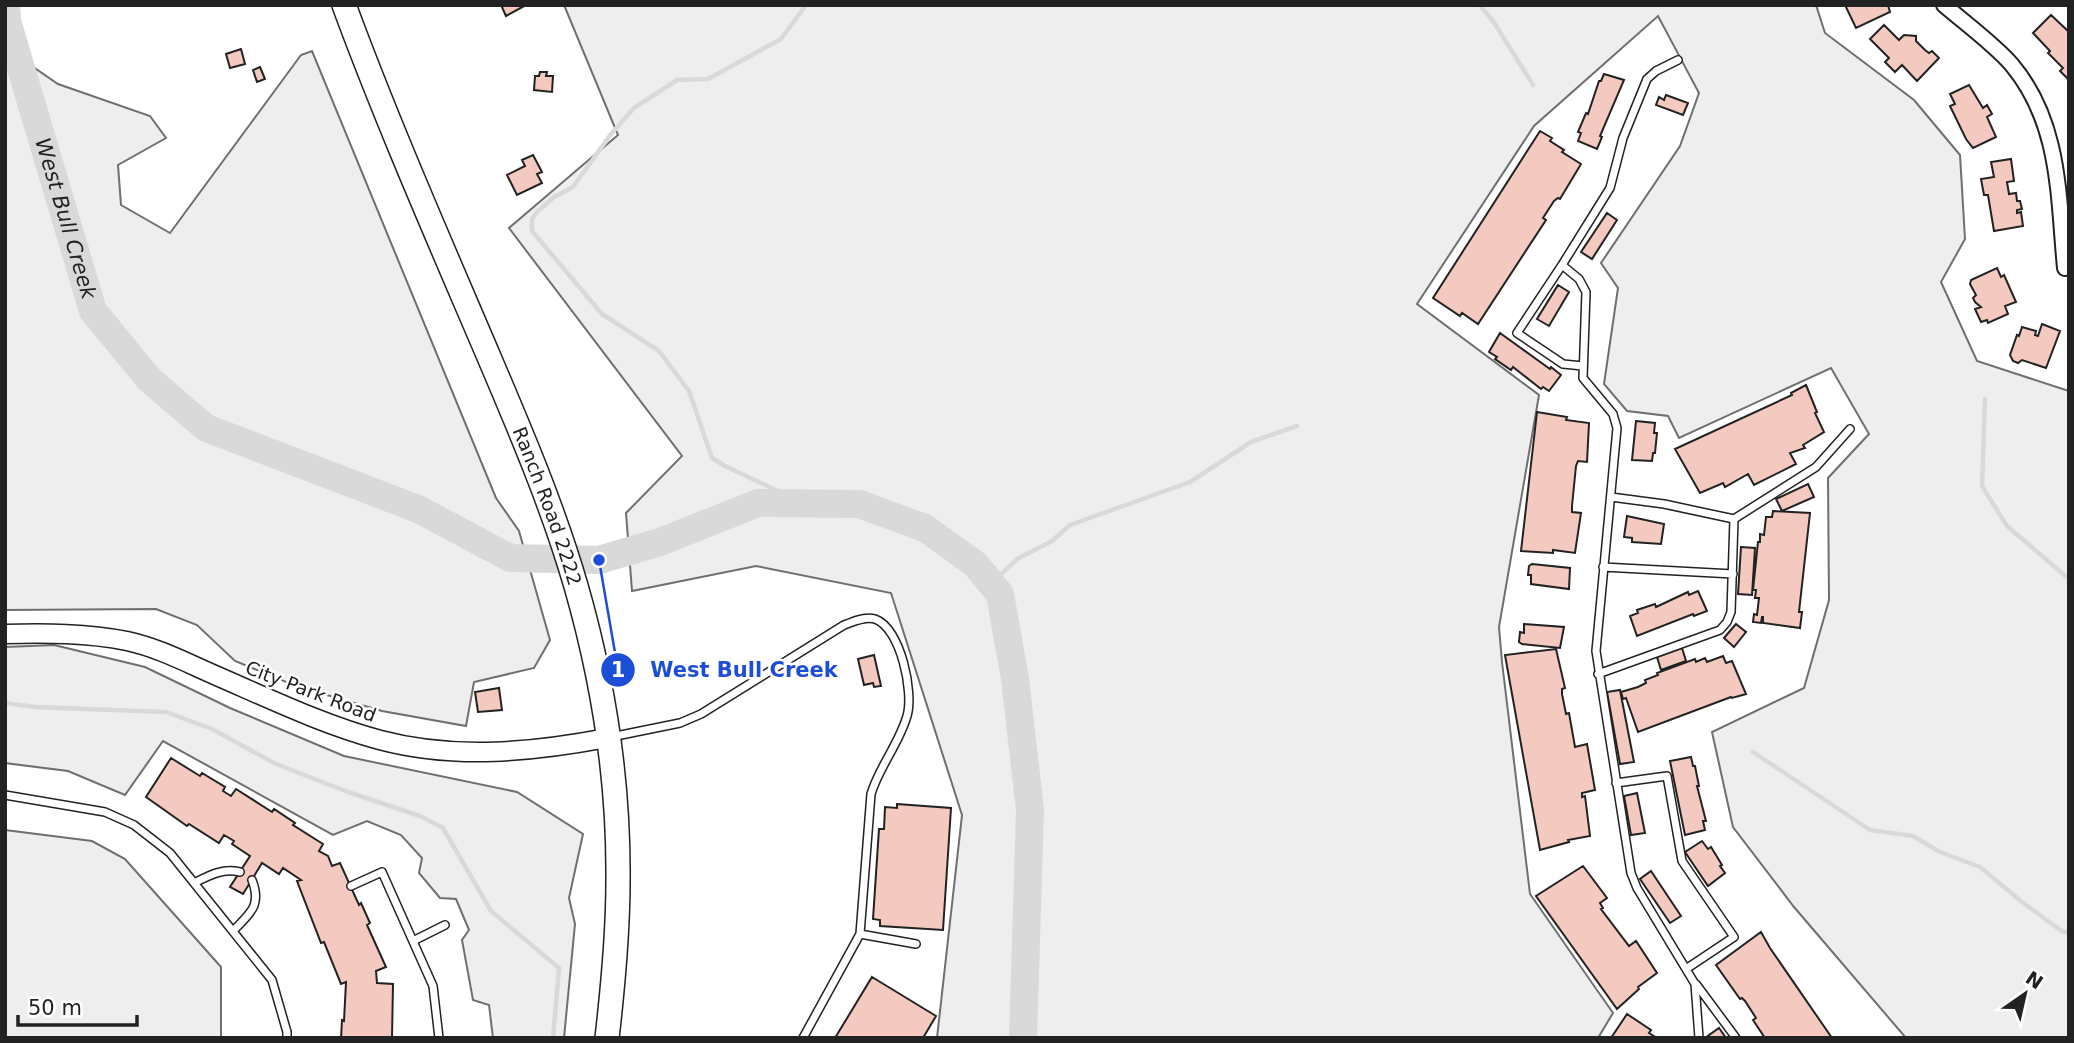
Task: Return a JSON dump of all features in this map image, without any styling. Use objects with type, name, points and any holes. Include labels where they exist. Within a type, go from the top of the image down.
[{"type":"main road","name":"Ranch Road 2222","points":[[344,5],[371,80],[547,496],[576,587],[607,737],[614,805],[618,879],[607,1038]]},
{"type":"street","points":[[1944,5],[2012,65],[2042,112],[2053,149],[2064,268]]},
{"type":"street","name":"City Park Road","points":[[5,634],[59,633],[128,641],[160,650],[269,699],[350,731],[410,747],[444,751],[503,752],[555,748],[607,737]]},
{"type":"lane","points":[[1583,366],[1563,364],[1517,333],[1610,188],[1623,138],[1647,79],[1656,71],[1678,60]]},
{"type":"lane","points":[[1562,265],[1578,279],[1586,292],[1583,366],[1586,384],[1614,414],[1616,421],[1596,651],[1633,880],[1695,984],[1736,1038]]},
{"type":"lane","points":[[1611,497],[1664,504],[1734,519],[1816,467],[1850,429]]},
{"type":"lane","points":[[1598,674],[1724,627],[1731,611],[1734,519]]},
{"type":"lane","points":[[1603,566],[1733,574]]},
{"type":"lane","points":[[607,737],[668,726],[701,714],[844,625],[861,619],[875,619],[885,627],[899,648],[910,694],[908,714],[877,776],[871,794],[860,934],[803,1038]]},
{"type":"lane","points":[[1616,783],[1667,776],[1682,861],[1734,937],[1686,969]]},
{"type":"lane","points":[[5,795],[105,812],[134,825],[170,853],[272,980],[287,1038]]},
{"type":"lane","points":[[194,883],[227,869],[240,872]]},
{"type":"lane","points":[[351,886],[382,872],[433,986],[439,1038]]},
{"type":"lane","points":[[233,931],[253,910],[257,893],[252,880]]},
{"type":"lane","points":[[413,941],[446,925]]},
{"type":"lane","points":[[860,934],[916,944]]},
{"type":"lane","points":[[1695,984],[1699,1038]]},
{"type":"shaded area","points":[[5,5],[11,5],[10,51],[58,84],[150,116],[166,138],[118,165],[121,205],[170,233],[301,55],[312,51],[496,498],[519,531],[550,640],[534,668],[474,682],[466,726],[382,711],[296,686],[235,661],[197,625],[156,609],[5,610]]},
{"type":"shaded area","points":[[564,5],[1816,5],[1825,33],[1914,100],[1960,155],[1965,239],[1941,282],[1977,361],[2069,391],[2069,1038],[1906,1038],[1794,907],[1733,827],[1712,732],[1804,688],[1829,600],[1828,478],[1869,434],[1831,368],[1679,438],[1668,416],[1627,411],[1604,384],[1618,288],[1601,263],[1680,146],[1699,93],[1658,16],[1534,126],[1417,304],[1539,395],[1499,627],[1502,662],[1530,894],[1613,1013],[1598,1038],[937,1038],[962,815],[891,593],[756,566],[632,591],[626,513],[682,456],[509,228],[618,135]]},
{"type":"shaded area","points":[[54,645],[145,667],[230,708],[344,756],[517,792],[583,834],[569,898],[575,924],[564,1038],[493,1038],[489,1005],[473,1000],[462,940],[469,930],[456,899],[440,898],[419,873],[422,858],[401,835],[367,821],[333,835],[163,741],[125,795],[68,771],[5,763],[5,647]]},
{"type":"shaded area","points":[[5,830],[92,841],[125,859],[221,967],[221,1038],[5,1038]]},
{"type":"building","points":[[501,5],[526,5],[506,16]]},
{"type":"building","points":[[1845,5],[1888,5],[1890,12],[1856,28]]},
{"type":"building","points":[[2051,15],[2067,30],[2069,28],[2069,80],[2060,71],[2063,68],[2048,53],[2050,51],[2033,33]]},
{"type":"building","points":[[1884,25],[1899,40],[1904,35],[1916,36],[1916,41],[1925,50],[1929,53],[1932,51],[1939,58],[1917,81],[1902,65],[1895,72],[1885,62],[1889,58],[1870,39]]},
{"type":"building","points":[[241,49],[245,64],[230,68],[226,54]]},
{"type":"building","points":[[260,67],[265,79],[257,82],[253,70]]},
{"type":"building","points":[[540,72],[553,76],[552,92],[534,90],[535,76],[539,76]]},
{"type":"building","points":[[1604,74],[1624,80],[1597,149],[1578,141],[1581,133],[1578,132]]},
{"type":"building","points":[[1969,85],[1983,108],[1987,105],[1992,114],[1987,117],[1996,137],[1973,148],[1950,106],[1955,104],[1950,94]]},
{"type":"building","points":[[1666,95],[1688,103],[1683,115],[1656,105],[1659,97],[1664,100]]},
{"type":"building","points":[[1540,131],[1552,138],[1550,141],[1564,150],[1562,152],[1581,164],[1560,199],[1554,201],[1543,218],[1546,220],[1478,324],[1433,298]]},
{"type":"building","points":[[533,155],[542,172],[537,174],[542,183],[517,195],[507,175],[525,166],[522,160]]},
{"type":"building","points":[[2011,159],[2014,181],[2007,182],[2009,194],[2016,193],[2017,201],[2020,201],[2022,209],[2017,210],[2017,213],[2021,212],[2023,226],[1994,231],[1988,195],[1984,195],[1981,179],[1994,177],[1991,162]]},
{"type":"building","points":[[1607,213],[1617,220],[1592,259],[1581,252]]},
{"type":"building","points":[[1997,268],[2001,277],[2004,275],[2016,302],[2005,306],[2008,314],[1988,323],[1987,320],[1981,322],[1975,309],[1981,307],[1973,298],[1976,295],[1970,284],[1971,280]]},
{"type":"building","points":[[1558,285],[1569,292],[1549,326],[1537,319]]},
{"type":"building","points":[[2042,324],[2060,331],[2046,368],[2022,360],[2018,363],[2013,361],[2010,355],[2022,327],[2036,331],[2035,335],[2038,336]]},
{"type":"building","points":[[1500,333],[1561,375],[1549,391],[1543,387],[1541,389],[1513,367],[1511,370],[1489,352]]},
{"type":"building","points":[[1806,385],[1824,432],[1803,445],[1805,448],[1790,453],[1796,464],[1754,485],[1748,474],[1725,487],[1723,483],[1700,493],[1675,449],[1792,395],[1791,393]]},
{"type":"building","points":[[1537,412],[1589,423],[1587,462],[1578,461],[1576,466],[1572,512],[1581,513],[1575,553],[1553,550],[1553,553],[1521,551]]},
{"type":"building","points":[[1636,421],[1655,423],[1654,433],[1657,433],[1652,461],[1632,460]]},
{"type":"building","points":[[1808,484],[1814,497],[1782,511],[1776,499]]},
{"type":"building","points":[[1773,511],[1810,513],[1799,612],[1802,612],[1800,628],[1763,623],[1763,617],[1761,623],[1753,622],[1754,614],[1757,615],[1759,598],[1755,598],[1756,590],[1753,590],[1758,542],[1760,534],[1764,535],[1766,517],[1772,517]]},
{"type":"building","points":[[1627,516],[1664,524],[1661,544],[1632,542],[1632,538],[1624,537]]},
{"type":"building","points":[[1741,547],[1755,548],[1752,595],[1738,594]]},
{"type":"building","points":[[1532,564],[1570,568],[1569,589],[1531,584],[1531,575],[1528,575],[1529,566]]},
{"type":"building","points":[[1698,591],[1707,611],[1637,636],[1630,616],[1638,613],[1637,610],[1655,604],[1656,607],[1688,592],[1689,595]]},
{"type":"building","points":[[1524,624],[1564,627],[1560,648],[1519,642],[1520,632],[1524,633]]},
{"type":"building","points":[[1736,624],[1746,632],[1734,647],[1724,638]]},
{"type":"building","points":[[1682,648],[1686,661],[1661,670],[1657,657]]},
{"type":"building","points":[[1556,649],[1565,688],[1562,689],[1562,694],[1566,714],[1569,713],[1575,747],[1587,744],[1595,790],[1582,793],[1582,797],[1585,796],[1590,836],[1540,850],[1505,655]]},
{"type":"building","points":[[874,655],[881,686],[874,687],[873,683],[864,685],[858,659]]},
{"type":"building","points":[[1723,656],[1726,663],[1732,661],[1746,694],[1731,697],[1638,732],[1626,698],[1623,699],[1621,692],[1646,683],[1645,680],[1658,675],[1657,673],[1695,659],[1696,662],[1705,658],[1707,662]]},
{"type":"building","points":[[499,688],[502,710],[478,712],[475,692]]},
{"type":"building","points":[[1620,690],[1634,762],[1620,764],[1607,692]]},
{"type":"building","points":[[1691,757],[1706,821],[1703,821],[1705,830],[1685,835],[1670,761]]},
{"type":"building","points":[[171,758],[200,776],[202,773],[225,787],[223,791],[231,796],[236,789],[272,812],[274,809],[323,844],[319,851],[328,856],[332,866],[340,863],[370,923],[367,925],[386,967],[376,971],[377,983],[393,984],[392,1038],[341,1038],[346,982],[341,984],[324,942],[321,943],[297,881],[301,880],[283,868],[279,874],[262,863],[243,894],[230,887],[250,856],[224,835],[219,843],[189,824],[187,826],[146,797]]},
{"type":"building","points":[[1637,793],[1645,833],[1631,835],[1624,796]]},
{"type":"building","points":[[897,804],[951,808],[943,930],[880,926],[880,920],[873,919],[879,829],[884,829],[885,807],[897,808]]},
{"type":"building","points":[[1702,841],[1708,849],[1711,847],[1725,873],[1708,886],[1685,852]]},
{"type":"building","points":[[1583,866],[1607,898],[1600,903],[1603,908],[1601,909],[1629,946],[1636,941],[1657,973],[1638,987],[1639,989],[1617,1009],[1536,896]]},
{"type":"building","points":[[1651,871],[1681,916],[1670,923],[1640,879]]},
{"type":"building","points":[[1761,932],[1832,1038],[1765,1038],[1745,1001],[1740,999],[1716,965]]},
{"type":"building","points":[[872,977],[936,1016],[923,1038],[835,1038]]},
{"type":"building","points":[[1627,1014],[1651,1030],[1649,1033],[1657,1038],[1611,1038]]},
{"type":"building","points":[[1719,1028],[1726,1038],[1705,1038]]},
{"type":"waterway","name":"West Bull Creek","points":[[6,5],[7,21],[93,311],[149,379],[206,428],[418,509],[510,558],[599,560],[660,542],[758,503],[859,504],[925,528],[975,564],[1000,594],[1015,679],[1030,810],[1023,1038]]},
{"type":"waterway","points":[[803,503],[712,458],[689,391],[659,351],[602,314],[532,231],[532,219],[554,197],[573,187],[611,134],[634,108],[677,80],[708,79],[781,39],[806,5]]},
{"type":"waterway","points":[[1480,5],[1533,85]]},
{"type":"waterway","points":[[1985,399],[1982,486],[2007,526],[2069,579]]},
{"type":"waterway","points":[[991,584],[1017,559],[1052,541],[1070,525],[1190,482],[1251,442],[1297,426]]},
{"type":"waterway","points":[[5,703],[35,707],[166,712],[212,729],[276,764],[420,816],[443,828],[491,911],[559,968],[553,1038]]},
{"type":"waterway","points":[[1753,752],[1870,830],[1913,836],[1940,852],[1980,867],[2063,932],[2069,932]]},
{"type":"place","name":"West Bull Creek","points":[[599,560]]}]
